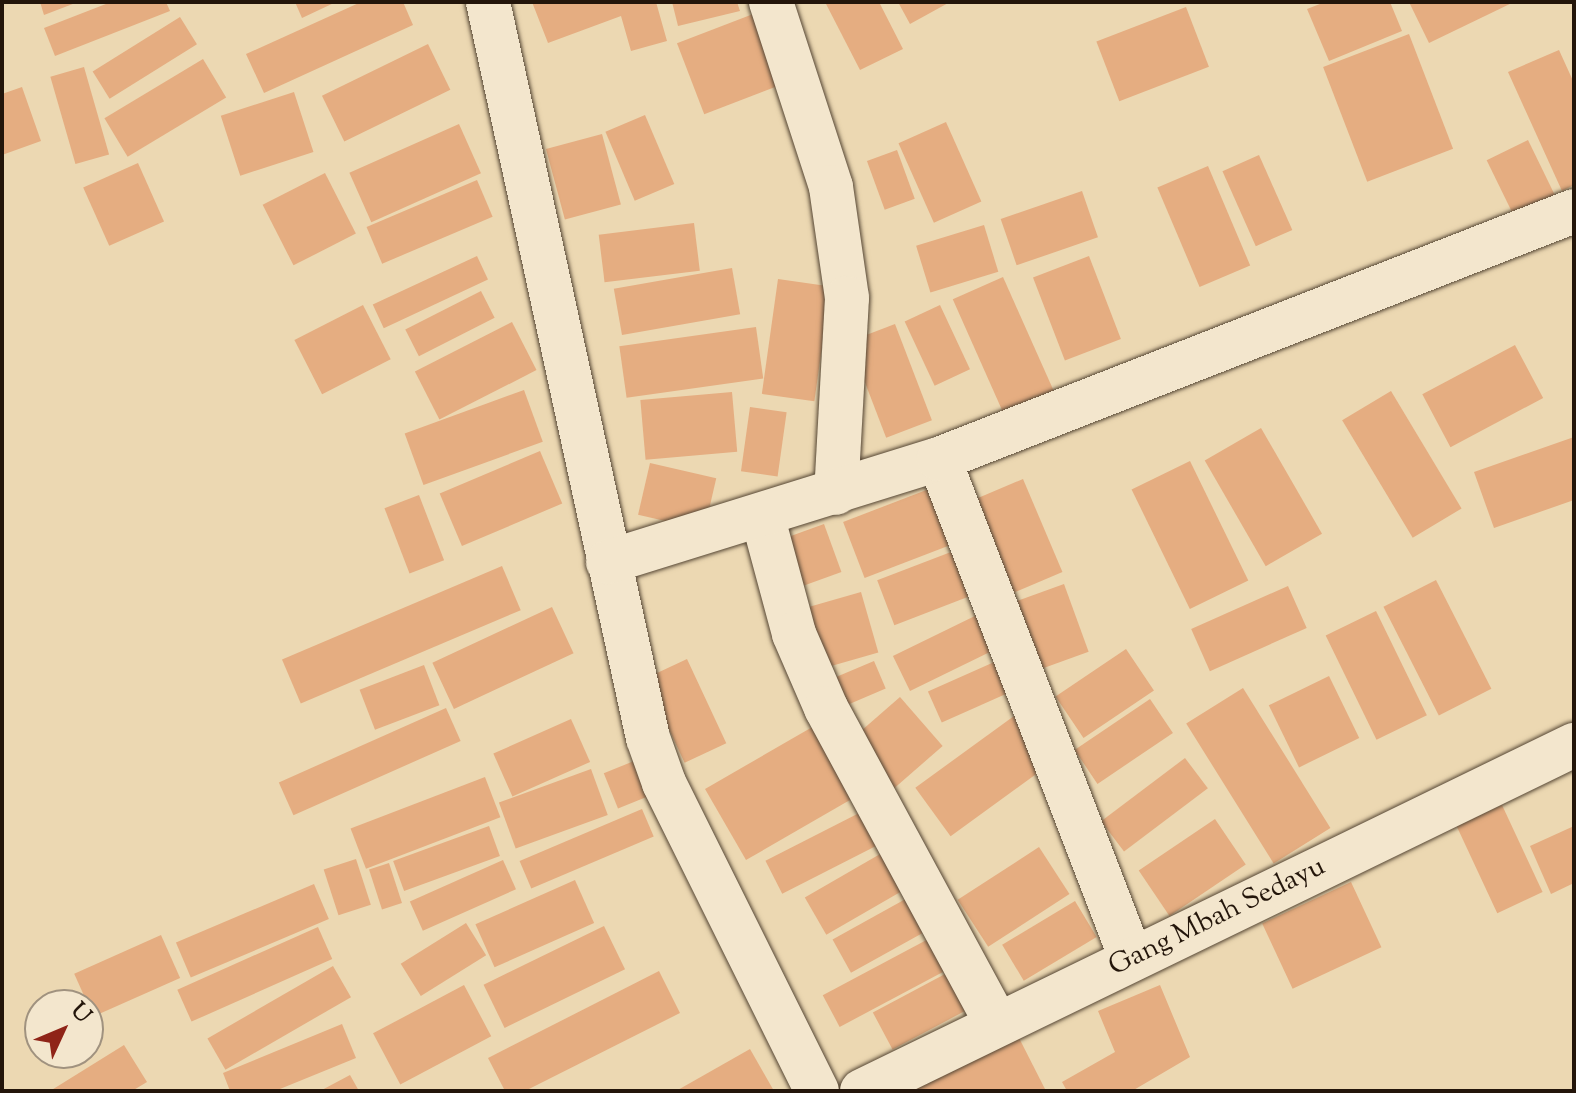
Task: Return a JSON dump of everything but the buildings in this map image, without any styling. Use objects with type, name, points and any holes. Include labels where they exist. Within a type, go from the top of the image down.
[{"type":"street","points":[[488,2],[630,674],[664,783],[817,1091]]},
{"type":"street","points":[[771,2],[831,187],[847,298],[836,493]]},
{"type":"street","points":[[608,562],[939,459],[1574,211]]},
{"type":"street","points":[[939,459],[1131,958]]},
{"type":"street","points":[[762,515],[794,634],[826,708],[997,1024]]},
{"type":"street","name":"Gang Mbah Sedayu","points":[[862,1091],[1574,745]]}]
